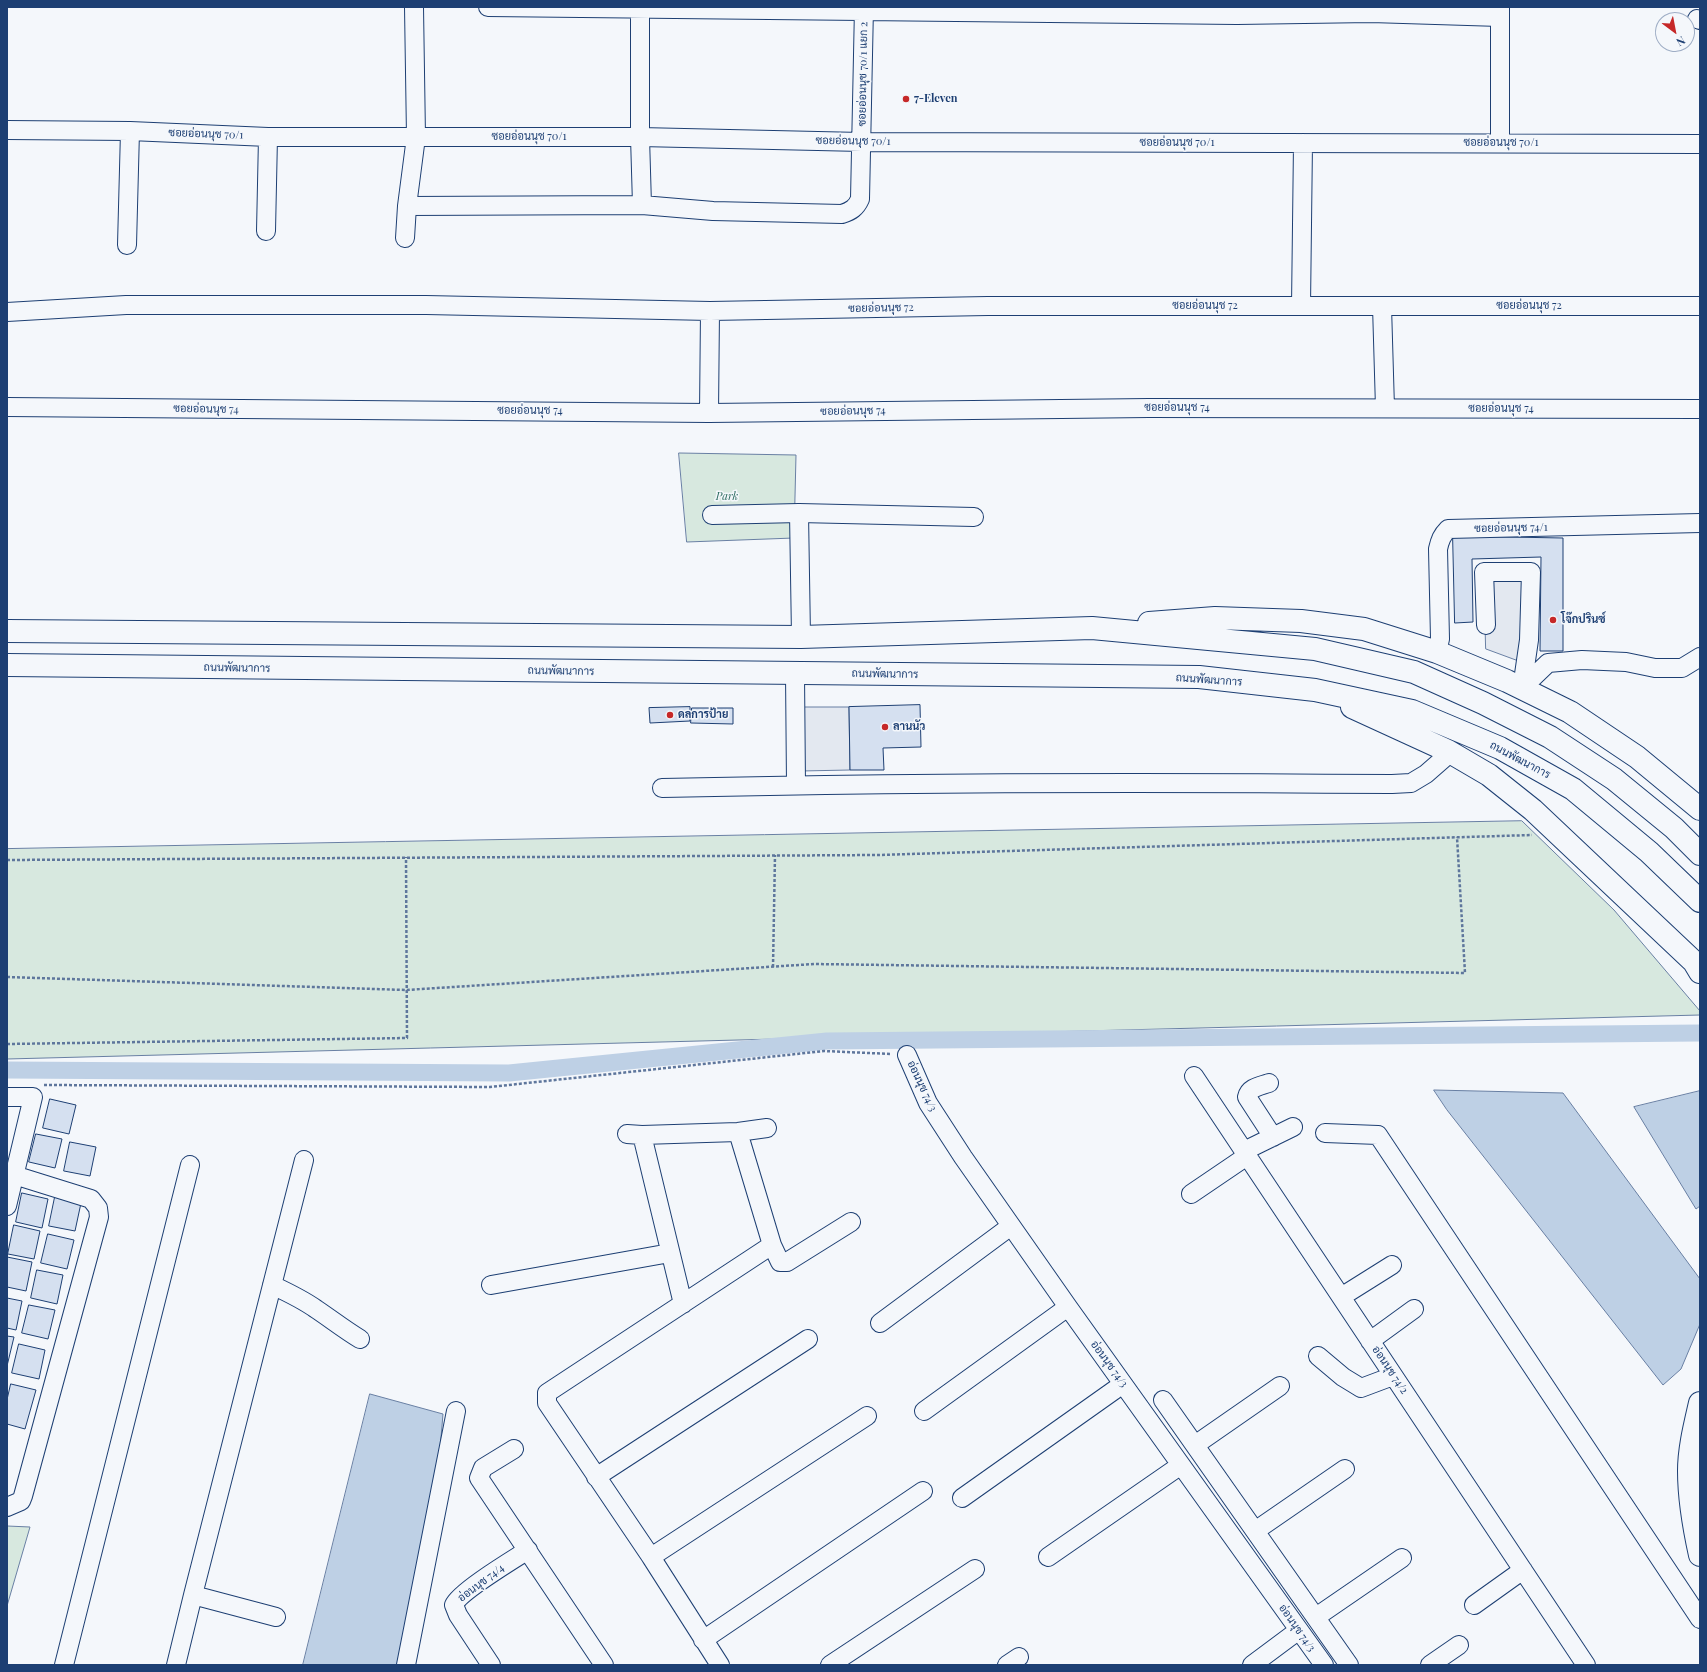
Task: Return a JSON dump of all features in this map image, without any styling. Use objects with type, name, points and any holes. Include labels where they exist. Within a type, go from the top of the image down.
[{"type":"main road","points":[[7,631],[182,631],[801,637],[1092,628],[1215,618],[1301,621],[1364,629],[1437,652],[1522,688],[1570,712],[1637,757],[1700,809]]},
{"type":"main road","points":[[1092,628],[1315,649],[1414,672],[1483,703],[1550,737],[1614,779],[1674,828],[1700,854]]},
{"type":"main road","name":"ถนนพัฒนาการ","points":[[7,665],[1199,677],[1315,690],[1412,711],[1500,748],[1573,789],[1649,852],[1700,901]]},
{"type":"main road","points":[[1315,690],[1450,753],[1489,775],[1533,810],[1698,967]]},
{"type":"main road","points":[[1700,1403],[1693,1432],[1689,1471],[1695,1534],[1700,1554]]},
{"type":"street","points":[[405,238],[407,206],[416,137],[414,7]]},
{"type":"street","points":[[488,7],[640,9],[1371,10],[1500,12],[1500,143]]},
{"type":"street","points":[[407,206],[642,205],[640,137],[640,9]]},
{"type":"street","name":"ซอยอ่อนนุช 70/1 แยก 2","points":[[642,205],[713,211],[842,214],[850,212],[857,206],[860,199],[864,9]]},
{"type":"street","name":"ซอยอ่อนนุช 70/1","points":[[7,130],[130,131],[268,137],[640,137],[862,142],[1700,144]]},
{"type":"street","points":[[127,245],[130,131]]},
{"type":"street","points":[[266,231],[268,137]]},
{"type":"street","points":[[1301,306],[1302,143]]},
{"type":"street","name":"ซอยอ่อนนุช 72","points":[[7,312],[126,305],[426,305],[710,311],[988,306],[1700,306]]},
{"type":"street","points":[[1382,306],[1385,408]]},
{"type":"street","points":[[709,413],[710,311]]},
{"type":"street","name":"ซอยอ่อนนุช 74","points":[[7,407],[709,413],[1149,408],[1700,409]]},
{"type":"street","points":[[799,513],[801,637]]},
{"type":"street","points":[[712,515],[799,513],[974,517]]},
{"type":"street","name":"ซอยอ่อนนุช 74/1","points":[[1437,652],[1440,639],[1438,549],[1439,541],[1448,529],[1700,523]]},
{"type":"street","points":[[1486,625],[1484,572],[1531,572],[1529,640],[1522,688]]},
{"type":"street","points":[[1522,688],[1548,663],[1582,660],[1619,662],[1655,668],[1682,668],[1700,657]]},
{"type":"street","points":[[795,674],[796,785]]},
{"type":"street","points":[[662,788],[796,785],[1145,782],[1392,784],[1411,783],[1426,774],[1450,753]]},
{"type":"street","name":"อ่อนนุช 74/3","points":[[907,1055],[928,1103],[963,1157],[1068,1307],[1324,1665]]},
{"type":"street","name":"อ่อนนุช 74/2","points":[[1194,1076],[1586,1665]]},
{"type":"street","points":[[1269,1083],[1252,1089],[1247,1097],[1273,1137]]},
{"type":"street","points":[[7,1097],[33,1097],[7,1206]]},
{"type":"street","points":[[1191,1194],[1245,1154],[1293,1127]]},
{"type":"street","points":[[683,1304],[670,1253],[634,1134],[738,1132],[767,1128]]},
{"type":"street","points":[[738,1132],[772,1245],[780,1262],[787,1262],[851,1222]]},
{"type":"street","points":[[1325,1133],[1378,1135],[1700,1619]]},
{"type":"street","points":[[176,1665],[304,1160]]},
{"type":"street","points":[[64,1665],[190,1165]]},
{"type":"street","points":[[7,1507],[21,1501],[23,1496],[99,1217],[98,1208],[91,1199],[14,1176]]},
{"type":"street","points":[[880,1323],[1011,1226]]},
{"type":"street","points":[[720,1665],[651,1557],[547,1403],[547,1393],[772,1245]]},
{"type":"street","points":[[492,1284],[670,1253]]},
{"type":"street","points":[[1341,1296],[1392,1265]]},
{"type":"street","points":[[272,1285],[304,1301],[360,1339]]},
{"type":"street","points":[[924,1411],[1068,1307]]},
{"type":"street","points":[[1370,1341],[1414,1309]]},
{"type":"street","points":[[596,1477],[808,1340]]},
{"type":"street","points":[[1318,1356],[1343,1377],[1361,1388],[1393,1376]]},
{"type":"street","points":[[962,1498],[1123,1384]]},
{"type":"street","points":[[1195,1445],[1280,1386]]},
{"type":"street","points":[[1163,1400],[1349,1665]]},
{"type":"street","points":[[406,1665],[456,1411]]},
{"type":"street","points":[[651,1557],[866,1416]]},
{"type":"street","points":[[514,1449],[483,1468],[479,1478],[604,1665]]},
{"type":"street","points":[[1048,1557],[1182,1465]]},
{"type":"street","points":[[1255,1531],[1345,1469]]},
{"type":"street","points":[[703,1640],[924,1492]]},
{"type":"street","name":"อ่อนนุช 74/4","points":[[491,1665],[458,1615],[454,1605],[456,1601],[469,1590],[528,1550]]},
{"type":"street","points":[[1316,1617],[1402,1558]]},
{"type":"street","points":[[830,1665],[975,1569]]},
{"type":"street","points":[[1474,1605],[1523,1570]]},
{"type":"street","points":[[193,1595],[276,1617]]},
{"type":"street","points":[[1252,1665],[1299,1630]]},
{"type":"street","points":[[1430,1665],[1459,1645]]},
{"type":"path","points":[[7,860],[886,855],[1538,835]]},
{"type":"path","points":[[7,977],[406,990],[814,964],[1465,973],[1457,837]]},
{"type":"path","points":[[773,966],[775,855]]},
{"type":"path","points":[[7,1044],[407,1038],[406,857]]},
{"type":"path","points":[[38,1085],[490,1087],[824,1051],[907,1055]]},
{"type":"green space","name":"Park","points":[[679,453],[796,455],[794,538],[687,542]]},
{"type":"green space","points":[[1522,821],[1614,910],[1700,1011],[1700,1015],[7,1059],[7,849]]},
{"type":"green space","points":[[7,1526],[30,1527],[7,1606]]},
{"type":"shaded area","points":[[1484,572],[1531,572],[1524,663],[1486,649]]},
{"type":"shaded area","points":[[802,707],[849,707],[850,770],[801,771]]},
{"type":"water","points":[[1434,1090],[1563,1093],[1700,1279],[1700,1324],[1681,1369],[1663,1385],[1447,1110]]},
{"type":"water","points":[[1700,1091],[1700,1206],[1696,1209],[1634,1107]]},
{"type":"water","points":[[370,1394],[443,1414],[435,1509],[398,1665],[303,1665]]},
{"type":"building","points":[[1453,536],[1563,538],[1563,651],[1540,651],[1541,557],[1472,559],[1473,622],[1455,623]]},
{"type":"building","name":"ลานนัว","points":[[920,705],[921,747],[883,748],[884,770],[850,770],[849,707]]},
{"type":"building","name":"ดลการป้าย","points":[[690,707],[690,721],[650,723],[649,708]]},
{"type":"building","points":[[692,708],[733,708],[733,724],[691,723]]},
{"type":"building","points":[[50,1099],[76,1105],[69,1134],[43,1128]]},
{"type":"building","points":[[36,1134],[62,1139],[55,1168],[29,1162]]},
{"type":"building","points":[[70,1142],[96,1147],[90,1176],[64,1171]]},
{"type":"building","points":[[22,1193],[48,1199],[42,1228],[16,1222]]},
{"type":"building","points":[[55,1197],[81,1203],[75,1231],[49,1226]]},
{"type":"building","points":[[14,1225],[40,1231],[34,1259],[8,1254]]},
{"type":"building","points":[[48,1234],[74,1240],[67,1269],[41,1263]]},
{"type":"building","points":[[7,1257],[32,1262],[26,1291],[7,1287]]},
{"type":"building","points":[[37,1270],[63,1275],[57,1304],[31,1298]]},
{"type":"building","points":[[7,1298],[22,1301],[16,1330],[7,1328]]},
{"type":"building","points":[[29,1305],[55,1310],[48,1339],[22,1333]]},
{"type":"building","points":[[7,1336],[14,1337],[7,1366]]},
{"type":"building","points":[[19,1344],[45,1350],[39,1379],[12,1373]]},
{"type":"building","points":[[11,1384],[36,1390],[25,1429],[7,1424],[7,1400]]},
{"type":"waterway","points":[[7,1070],[509,1073],[827,1041],[1700,1033]]},
{"type":"place","name":"7-Eleven","points":[[906,99]]},
{"type":"place","name":"โจ๊กปรินซ์","points":[[1553,620]]},
{"type":"place","name":"ดลการป้าย","points":[[670,715]]},
{"type":"place","name":"ลานนัว","points":[[885,727]]}]
